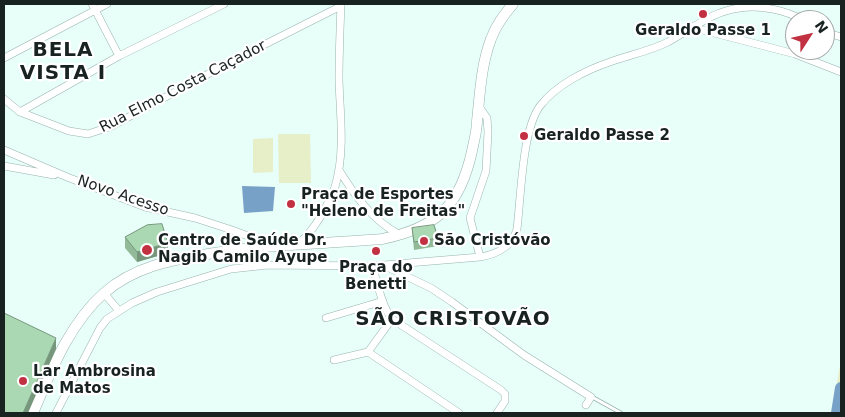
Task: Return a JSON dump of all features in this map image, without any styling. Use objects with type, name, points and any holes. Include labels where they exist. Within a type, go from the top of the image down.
[{"type":"street","points":[[4,58],[94,7],[108,4]]},
{"type":"street","points":[[20,112],[119,56],[224,4]]},
{"type":"street","points":[[33,413],[58,357],[83,316],[104,293],[129,276],[152,266],[246,247],[382,239],[400,235],[424,226],[436,219],[454,200],[468,169],[477,122],[484,61],[499,22],[513,4]]},
{"type":"street","points":[[298,244],[308,236],[317,222],[331,196],[339,170],[341,140],[339,77],[340,5]]},
{"type":"street","name":"Rua Elmo Costa Caçador","points":[[4,99],[20,112],[69,131],[88,134],[96,132],[112,126],[340,5]]},
{"type":"street","points":[[94,7],[119,56]]},
{"type":"street","points":[[56,413],[100,328],[107,319],[118,310],[157,292],[210,274],[247,266],[372,266],[489,256],[502,250],[514,238],[521,200],[526,144],[532,121],[540,106],[568,83],[590,70],[660,45],[710,17],[740,8],[759,7],[785,13]]},
{"type":"street","points":[[691,27],[795,54],[841,72]]},
{"type":"street","points":[[478,105],[487,118],[488,132],[486,171],[470,218],[480,257]]},
{"type":"street","name":"Novo Acesso","points":[[4,150],[145,207],[196,218],[272,245]]},
{"type":"street","points":[[4,166],[67,177]]},
{"type":"street","points":[[339,170],[374,217],[385,227],[400,235]]},
{"type":"street","points":[[246,247],[247,266]]},
{"type":"street","points":[[383,265],[431,288],[524,356],[591,397],[586,406]]},
{"type":"street","points":[[372,266],[386,310],[392,319],[500,390],[506,397],[498,413]]},
{"type":"street","points":[[104,293],[118,310]]},
{"type":"street","points":[[326,318],[383,301]]},
{"type":"street","points":[[334,360],[368,352],[392,319]]},
{"type":"street","points":[[368,352],[459,413]]},
{"type":"lane","points":[[591,397],[621,413]]},
{"type":"green space","points":[[278,134],[310,134],[311,183],[279,183]]},
{"type":"green space","points":[[273,138],[273,172],[253,173],[253,139]]},
{"type":"green space","points":[[841,360],[841,413],[836,413],[836,388]]},
{"type":"water","points":[[242,186],[275,187],[273,211],[244,213]]},
{"type":"building","points":[[162,224],[168,243],[137,252],[125,237],[147,225]]},
{"type":"building","points":[[434,225],[438,238],[414,242],[412,228]]},
{"type":"building","name":"Lar Ambrosina de Matos","points":[[4,313],[56,338],[23,413],[4,413]]},
{"type":"waterway","points":[[837,413],[841,388]]},
{"type":"place","name":"Geraldo Passe 1","points":[[703,14]]},
{"type":"place","name":"Geraldo Passe 2","points":[[524,136]]},
{"type":"place","name":"Praça de Esportes \"Heleno de Freitas\"","points":[[291,204]]},
{"type":"place","name":"São Cristóvão","points":[[424,241]]},
{"type":"place","name":"Centro de Saúde Dr. Nagib Camilo Ayupe","points":[[147,250]]},
{"type":"place","name":"Praça do Benetti","points":[[376,251]]},
{"type":"place","name":"Lar Ambrosina de Matos","points":[[23,381]]},
{"type":"district","name":"BELA VISTA I","points":[[63,62]]},
{"type":"district","name":"SÃO CRISTOVÃO","points":[[453,320]]}]
